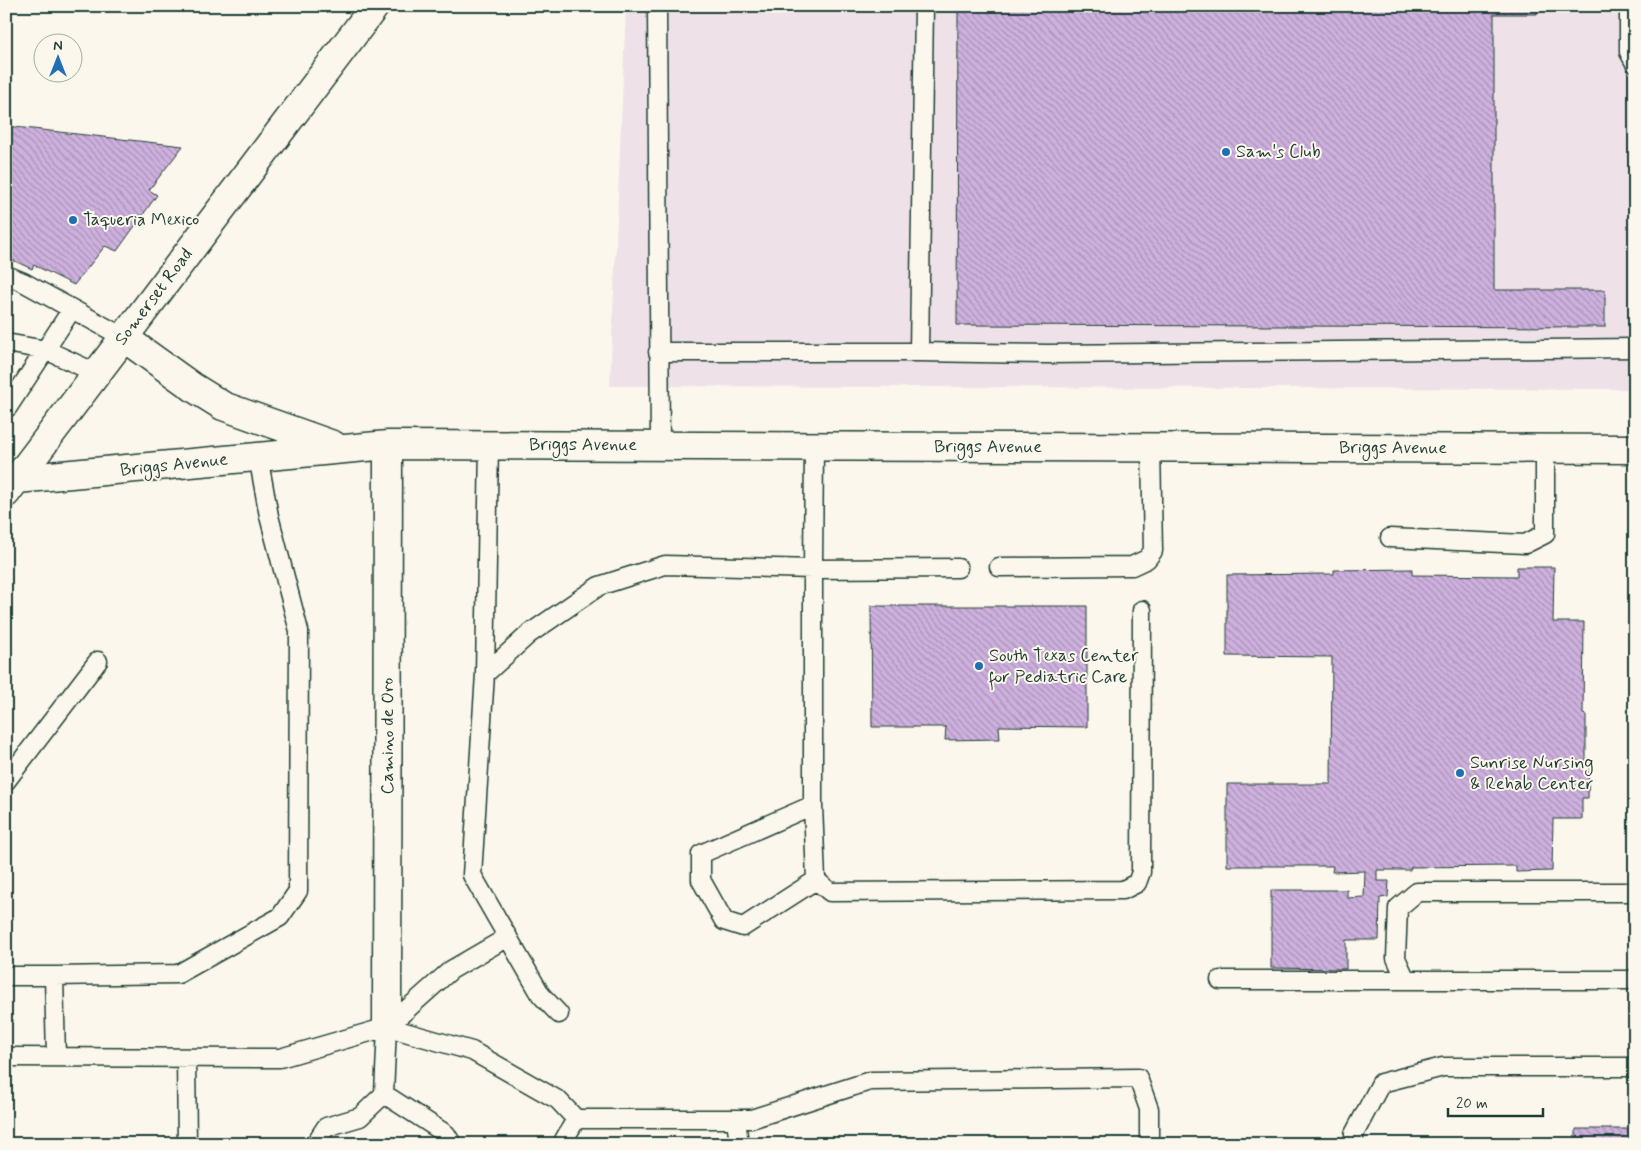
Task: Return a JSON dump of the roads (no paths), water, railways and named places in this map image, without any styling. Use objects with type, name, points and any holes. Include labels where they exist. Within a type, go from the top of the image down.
[{"type":"street","name":"Somerset Road","points":[[9,485],[375,6]]},
{"type":"street","name":"Briggs Avenue","points":[[122,338],[223,406],[342,448]]},
{"type":"street","name":"Briggs Avenue","points":[[9,485],[258,456],[388,444],[1635,449]]},
{"type":"street","name":"Camino de Oro","points":[[387,1027],[388,444]]},
{"type":"lane","points":[[657,6],[660,444]]},
{"type":"lane","points":[[918,352],[924,6]]},
{"type":"lane","points":[[1629,6],[1629,52],[1635,62]]},
{"type":"lane","points":[[6,275],[23,282],[122,338]]},
{"type":"lane","points":[[6,407],[8,407],[72,309]]},
{"type":"lane","points":[[6,343],[46,350],[96,373]]},
{"type":"lane","points":[[658,352],[1048,354],[1635,348]]},
{"type":"lane","points":[[489,444],[485,674],[472,876],[540,995],[559,1014]]},
{"type":"lane","points":[[814,446],[813,805],[816,880],[830,892],[1123,890],[1137,883],[1141,872],[1142,610]]},
{"type":"lane","points":[[1000,567],[1132,566],[1147,559],[1153,551],[1151,447]]},
{"type":"lane","points":[[1390,538],[1525,544],[1545,534],[1545,448]]},
{"type":"lane","points":[[6,976],[178,974],[280,917],[298,891],[299,631],[269,516],[258,456]]},
{"type":"lane","points":[[485,674],[529,634],[599,586],[665,565],[813,570],[958,568]]},
{"type":"lane","points":[[6,781],[98,661]]},
{"type":"lane","points":[[813,805],[702,854],[701,880],[724,921],[743,927],[816,880]]},
{"type":"lane","points":[[1406,980],[1396,958],[1398,908],[1418,892],[1635,892]]},
{"type":"lane","points":[[6,1057],[280,1058],[387,1027],[451,970],[508,937]]},
{"type":"lane","points":[[54,976],[56,1057]]},
{"type":"lane","points":[[1220,980],[1635,979]]},
{"type":"lane","points":[[315,1144],[326,1127],[360,1117],[384,1094],[387,1027]]},
{"type":"lane","points":[[387,1027],[472,1051],[558,1100],[576,1119],[751,1119],[870,1081],[1138,1078],[1149,1109],[1149,1144]]},
{"type":"lane","points":[[186,1058],[187,1144]]},
{"type":"lane","points":[[1354,1144],[1354,1134],[1381,1083],[1443,1066],[1635,1067]]},
{"type":"lane","points":[[384,1094],[446,1134],[452,1144]]},
{"type":"lane","points":[[564,1144],[564,1140],[576,1119]]},
{"type":"lane","points":[[736,1119],[740,1144]]},
{"type":"place","name":"Sam's Club","points":[[1226,152]]},
{"type":"place","name":"Taqueria Mexico","points":[[73,220]]},
{"type":"place","name":"South Texas Center for Pediatric Care","points":[[979,666]]},
{"type":"place","name":"Sunrise Nursing & Rehab Center","points":[[1460,773]]}]
